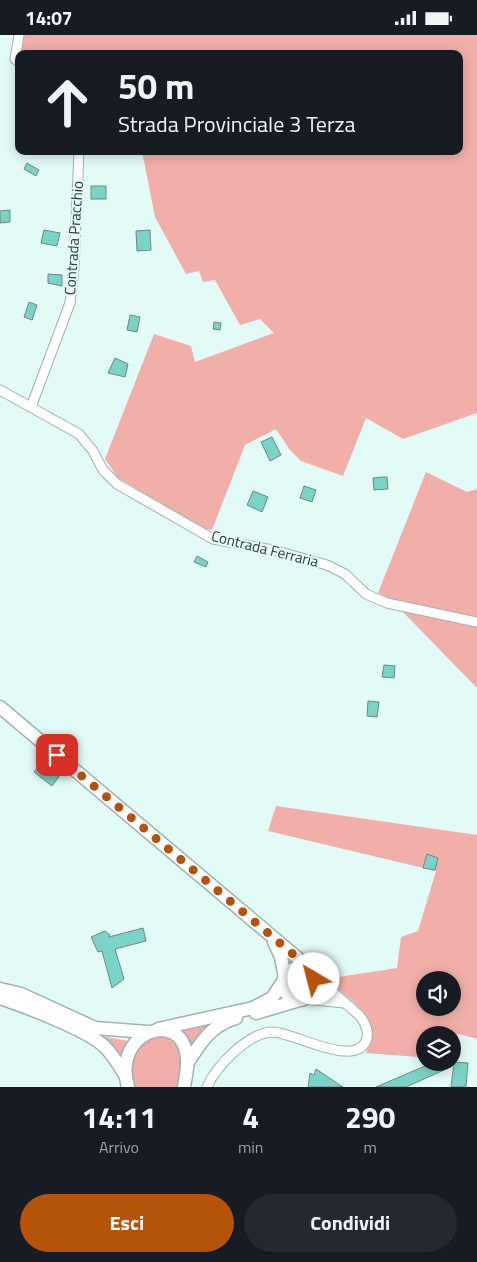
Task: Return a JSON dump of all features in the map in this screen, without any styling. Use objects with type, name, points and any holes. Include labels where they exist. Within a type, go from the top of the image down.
[{"type":"street","points":[[16,50],[19,35]]},
{"type":"street","name":"Contrada Pracchio","points":[[31,407],[70,303],[74,268],[79,155]]},
{"type":"street","name":"Contrada Ferraria","points":[[0,390],[79,434],[93,451],[103,471],[117,484],[213,539],[273,550],[327,565],[345,574],[366,593],[387,603],[477,622]]},
{"type":"street","points":[[0,707],[300,960],[311,974],[360,1016],[365,1024],[368,1036],[361,1048],[355,1051],[343,1052],[295,1036],[272,1032],[256,1036],[228,1057],[207,1087]]},
{"type":"street","points":[[270,935],[281,957],[288,995],[293,998],[344,1003]]},
{"type":"street","points":[[126,1081],[127,1055],[133,1043],[151,1031],[253,1008],[272,998],[284,979],[294,969],[300,968],[311,974]]},
{"type":"street","points":[[187,1064],[201,1042],[218,1025],[229,1020],[304,999],[314,990],[311,974]]},
{"type":"street","points":[[0,989],[21,994],[95,1028],[173,1034],[182,1041],[186,1050],[187,1064],[184,1087]]},
{"type":"street","points":[[0,998],[22,1005],[90,1036],[105,1046],[126,1081]]},
{"type":"shaded area","points":[[21,35],[477,35],[477,413],[403,439],[366,418],[343,476],[301,461],[290,450],[276,429],[245,445],[212,530],[205,529],[118,478],[105,459],[154,334],[191,346],[195,362],[274,333],[260,319],[240,325],[215,280],[203,282],[199,271],[186,274],[155,217],[143,155],[463,155],[463,50],[19,50]]},
{"type":"shaded area","points":[[426,472],[467,492],[477,489],[477,617],[393,600],[378,593]]},
{"type":"shaded area","points":[[402,611],[477,625],[477,688]]},
{"type":"shaded area","points":[[276,806],[477,835],[477,1039],[461,1035],[461,1026],[416,1026],[416,1057],[366,1053],[371,1040],[371,1029],[368,1019],[354,1002],[325,979],[397,968],[401,937],[418,931],[436,871],[268,831]]},
{"type":"shaded area","points":[[221,1018],[191,1049],[174,1028]]},
{"type":"shaded area","points":[[101,1036],[128,1041],[121,1056]]},
{"type":"shaded area","points":[[162,1036],[170,1039],[179,1049],[181,1064],[178,1087],[135,1087],[131,1068],[134,1054],[144,1043]]},
{"type":"building","points":[[27,163],[39,170],[36,176],[24,169]]},
{"type":"building","points":[[91,186],[106,186],[106,199],[91,199]]},
{"type":"building","points":[[10,210],[10,222],[0,223],[0,211]]},
{"type":"building","points":[[44,230],[60,233],[57,246],[41,243]]},
{"type":"building","points":[[150,230],[151,250],[137,251],[136,231]]},
{"type":"building","points":[[48,274],[62,275],[62,286],[48,283]]},
{"type":"building","points":[[29,302],[37,305],[32,320],[24,317]]},
{"type":"building","points":[[130,315],[140,317],[137,332],[127,330]]},
{"type":"building","points":[[214,322],[221,323],[220,330],[213,329]]},
{"type":"building","points":[[115,358],[128,364],[125,377],[108,373]]},
{"type":"building","points":[[272,437],[281,455],[270,461],[261,442]]},
{"type":"building","points":[[387,477],[388,489],[374,490],[373,478]]},
{"type":"building","points":[[304,486],[316,490],[312,502],[300,498]]},
{"type":"building","points":[[253,491],[268,497],[262,512],[247,505]]},
{"type":"building","points":[[197,556],[208,562],[206,567],[194,562]]},
{"type":"building","points":[[384,665],[395,666],[394,678],[382,677]]},
{"type":"building","points":[[368,701],[379,702],[377,717],[367,716]]},
{"type":"building","points":[[43,761],[60,775],[52,786],[34,772]]},
{"type":"building","points":[[427,854],[438,858],[435,870],[423,868]]},
{"type":"building","points":[[143,928],[146,941],[115,949],[124,979],[112,988],[102,951],[98,952],[91,937],[105,931],[110,935],[109,937]]},
{"type":"building","points":[[461,1062],[468,1063],[466,1087],[451,1087],[453,1071],[461,1071]]},
{"type":"building","points":[[316,1069],[343,1087],[308,1087],[310,1073],[314,1075]]},
{"type":"building","points":[[416,1070],[442,1071],[406,1087],[376,1087]]},
{"type":"route","points":[[57,755],[300,960],[314,979]]}]
